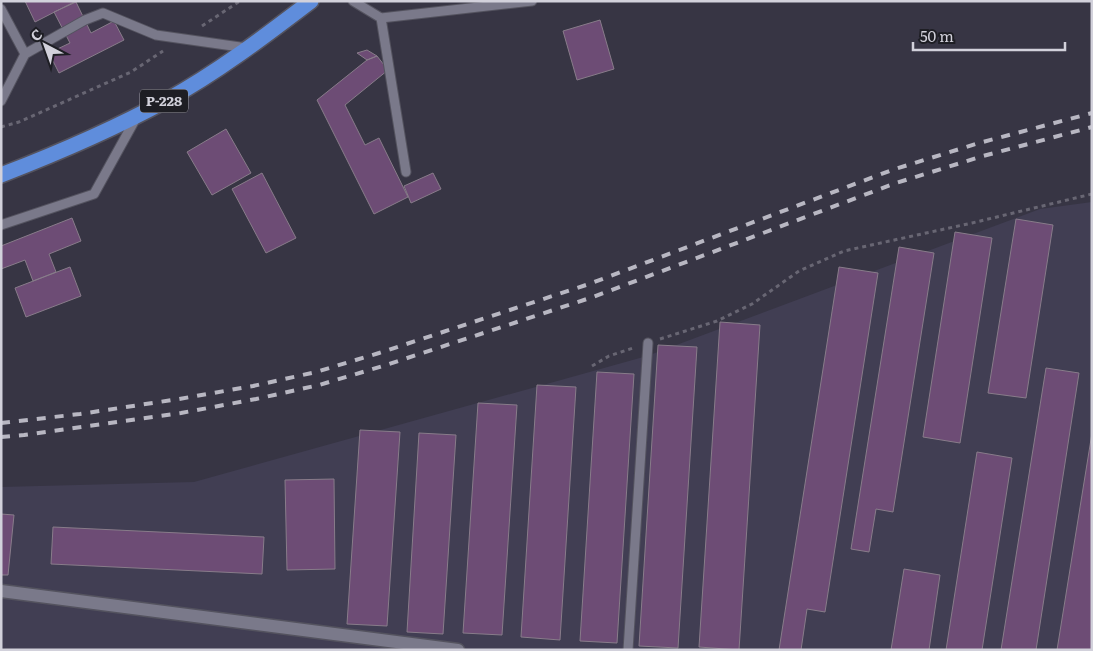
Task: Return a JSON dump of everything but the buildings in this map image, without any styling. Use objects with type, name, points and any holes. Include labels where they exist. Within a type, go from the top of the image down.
[{"type":"highway","name":"Р-228","points":[[1,175],[99,134],[168,99],[216,70],[311,1]]},
{"type":"street","points":[[1,591],[398,646],[458,650]]},
{"type":"lane","points":[[353,1],[381,18],[532,1]]},
{"type":"lane","points":[[1,9],[25,54]]},
{"type":"lane","points":[[1,100],[25,54],[78,24],[103,13],[156,36],[247,48]]},
{"type":"lane","points":[[381,18],[406,172]]},
{"type":"lane","points":[[1,225],[94,194],[137,115]]},
{"type":"lane","points":[[628,650],[648,343]]},
{"type":"path","points":[[1,127],[19,122],[131,72],[240,1]]},
{"type":"path","points":[[592,366],[609,356],[716,322],[752,304],[799,271],[844,250],[980,221],[1092,194]]},
{"type":"shaded area","points":[[1092,202],[1092,650],[8,650],[1,647],[1,487],[194,482],[647,356],[1040,209]]},
{"type":"railway","points":[[1,423],[80,414],[179,399],[253,386],[316,372],[589,284],[892,170],[979,143],[1092,113]]},
{"type":"railway","points":[[1,437],[181,413],[319,385],[593,297],[896,183],[983,156],[1092,127]]}]
